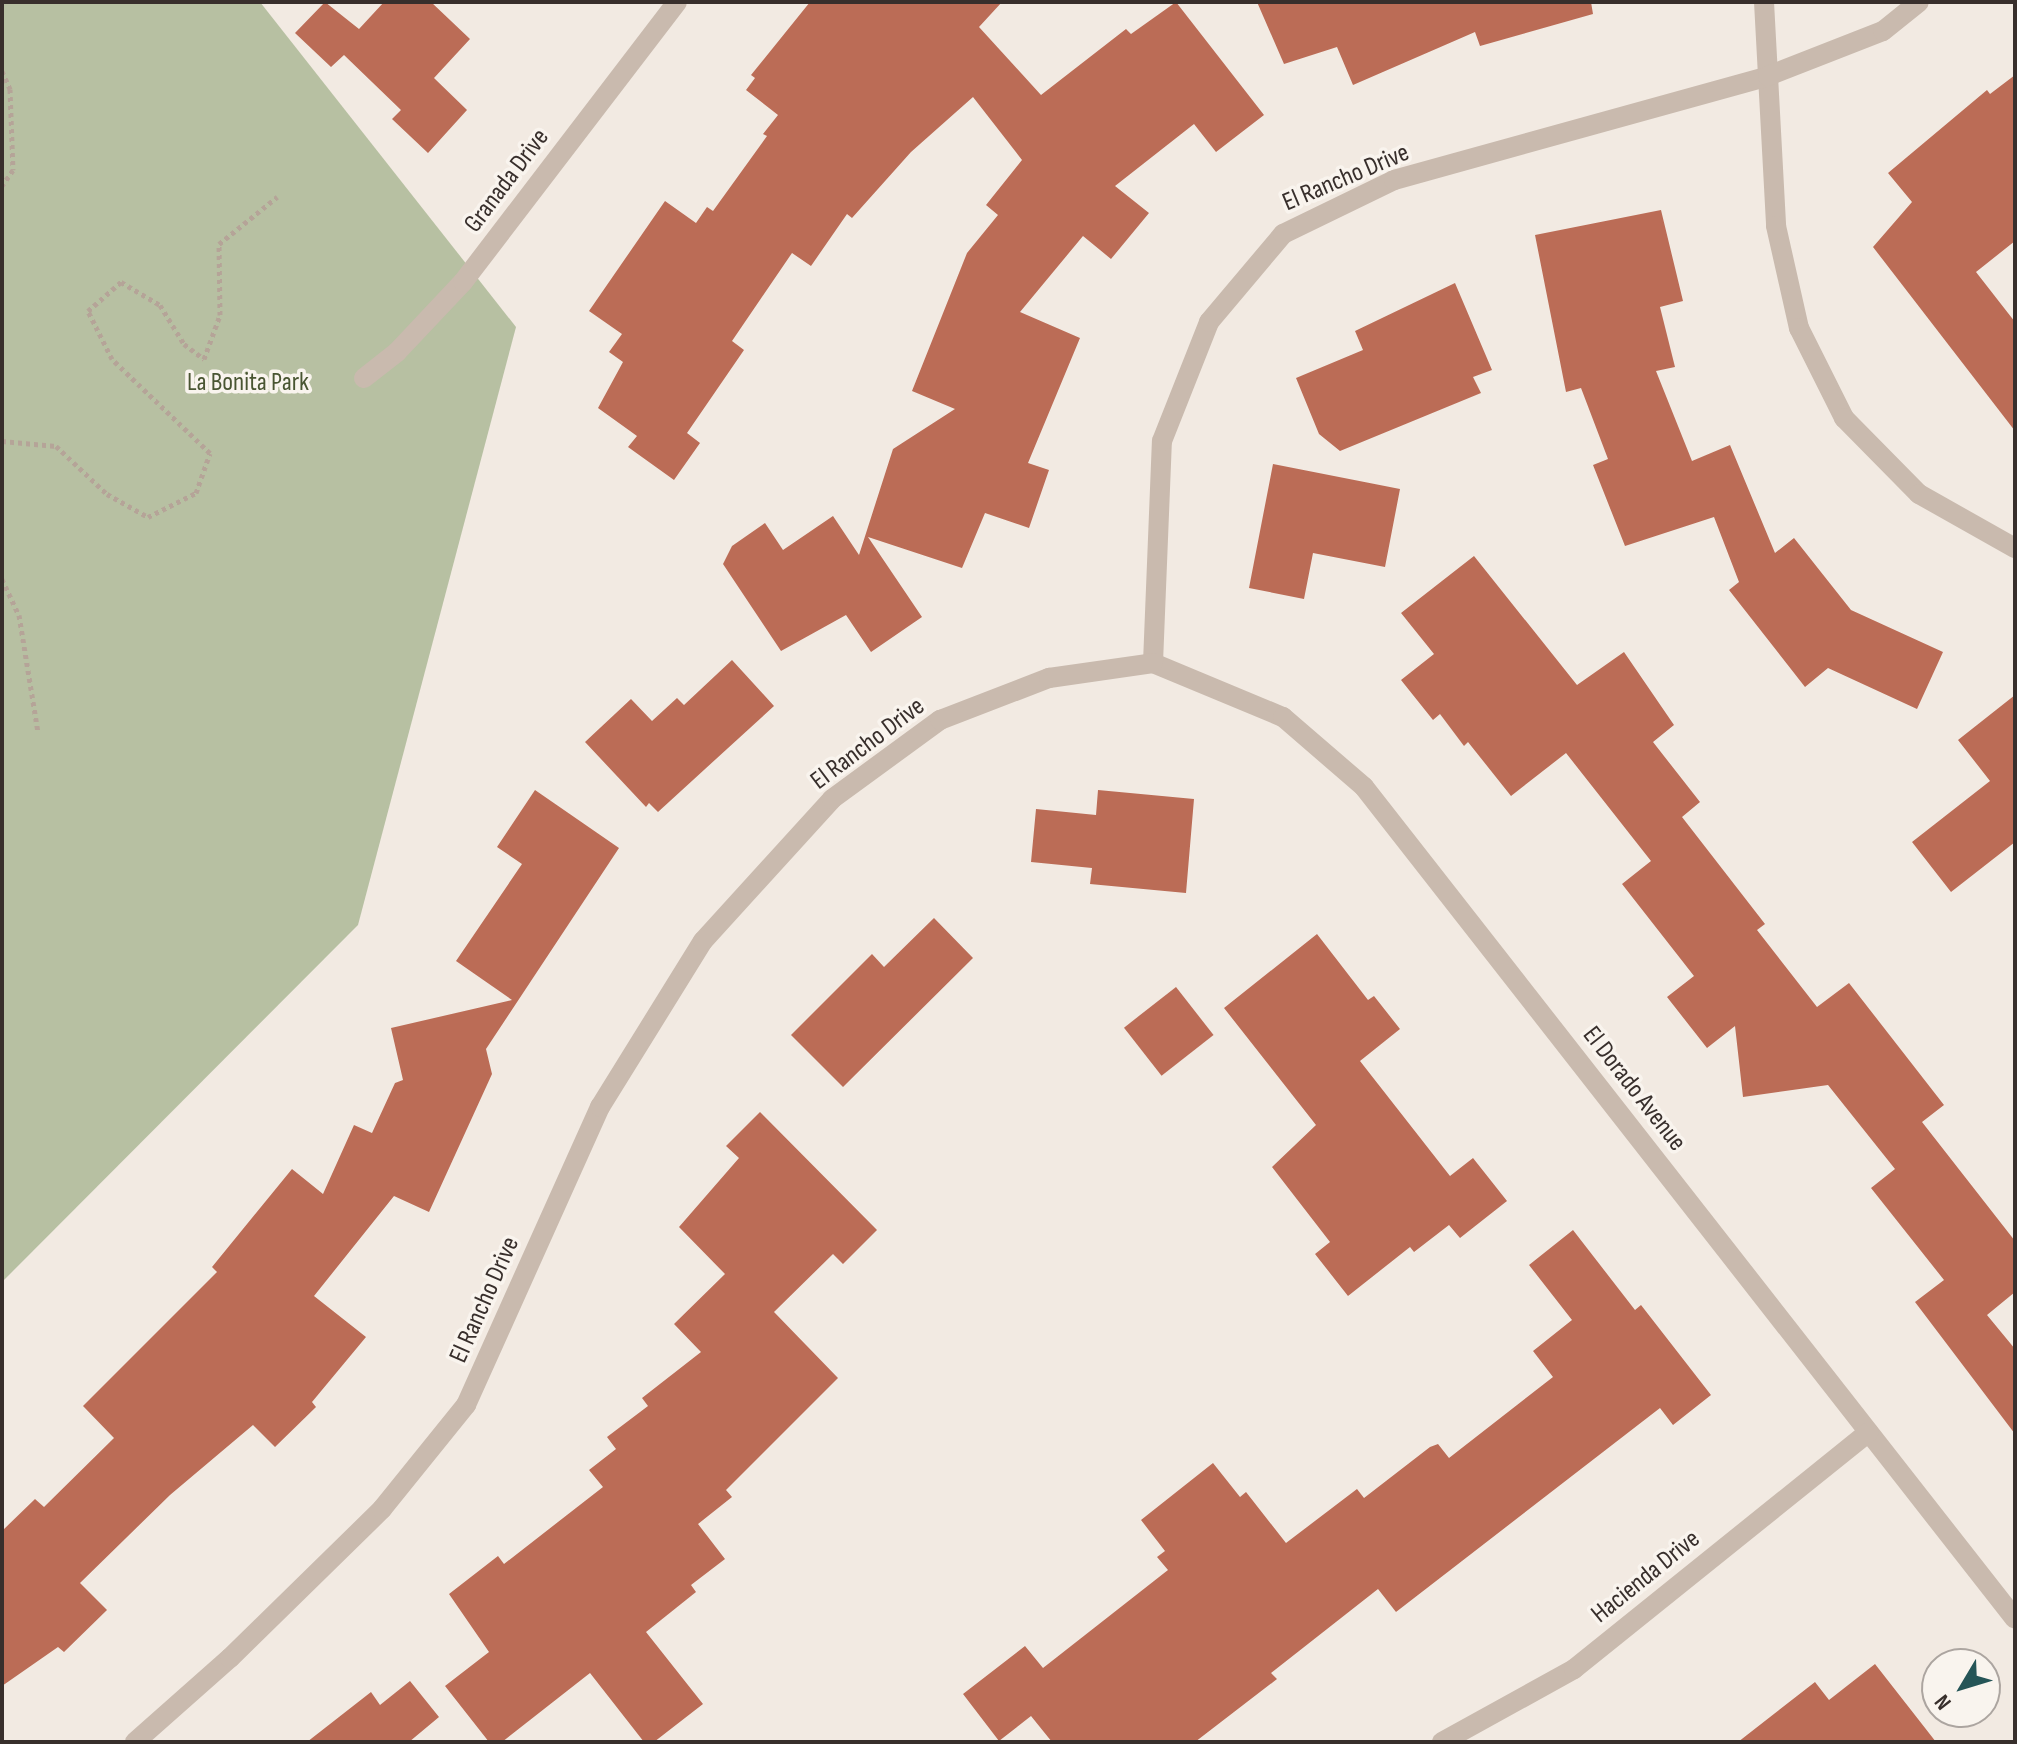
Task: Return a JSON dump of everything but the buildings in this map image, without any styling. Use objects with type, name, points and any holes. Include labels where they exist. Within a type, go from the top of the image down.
[{"type":"street","name":"Granada Drive","points":[[364,378],[397,352],[463,282],[677,2]]},
{"type":"street","points":[[1764,2],[1779,241],[1799,328],[1844,418],[1919,494],[2015,548]]},
{"type":"street","name":"El Rancho Drive","points":[[135,1742],[230,1658],[382,1509],[466,1405],[600,1107],[703,941],[832,799],[940,720],[1049,678],[1153,663],[1162,441],[1209,322],[1283,234],[1394,180],[1768,76],[1883,31],[1919,2]]},
{"type":"street","name":"El Dorado Avenue","points":[[1153,663],[1283,717],[1364,787],[2015,1619]]},
{"type":"street","name":"Hacienda Drive","points":[[1442,1742],[1574,1669],[1869,1432]]},
{"type":"path","points":[[2,71],[10,89],[13,170],[2,186]]},
{"type":"path","points":[[2,441],[56,446],[107,494],[148,517],[196,493],[210,453],[112,359],[88,311],[121,282],[160,305],[184,344],[204,359],[220,315],[219,244],[277,197]]},
{"type":"path","points":[[2,579],[19,615],[38,732]]},
{"type":"green space","name":"La Bonita Park","points":[[2,2],[260,2],[516,327],[358,925],[2,1282]]}]
